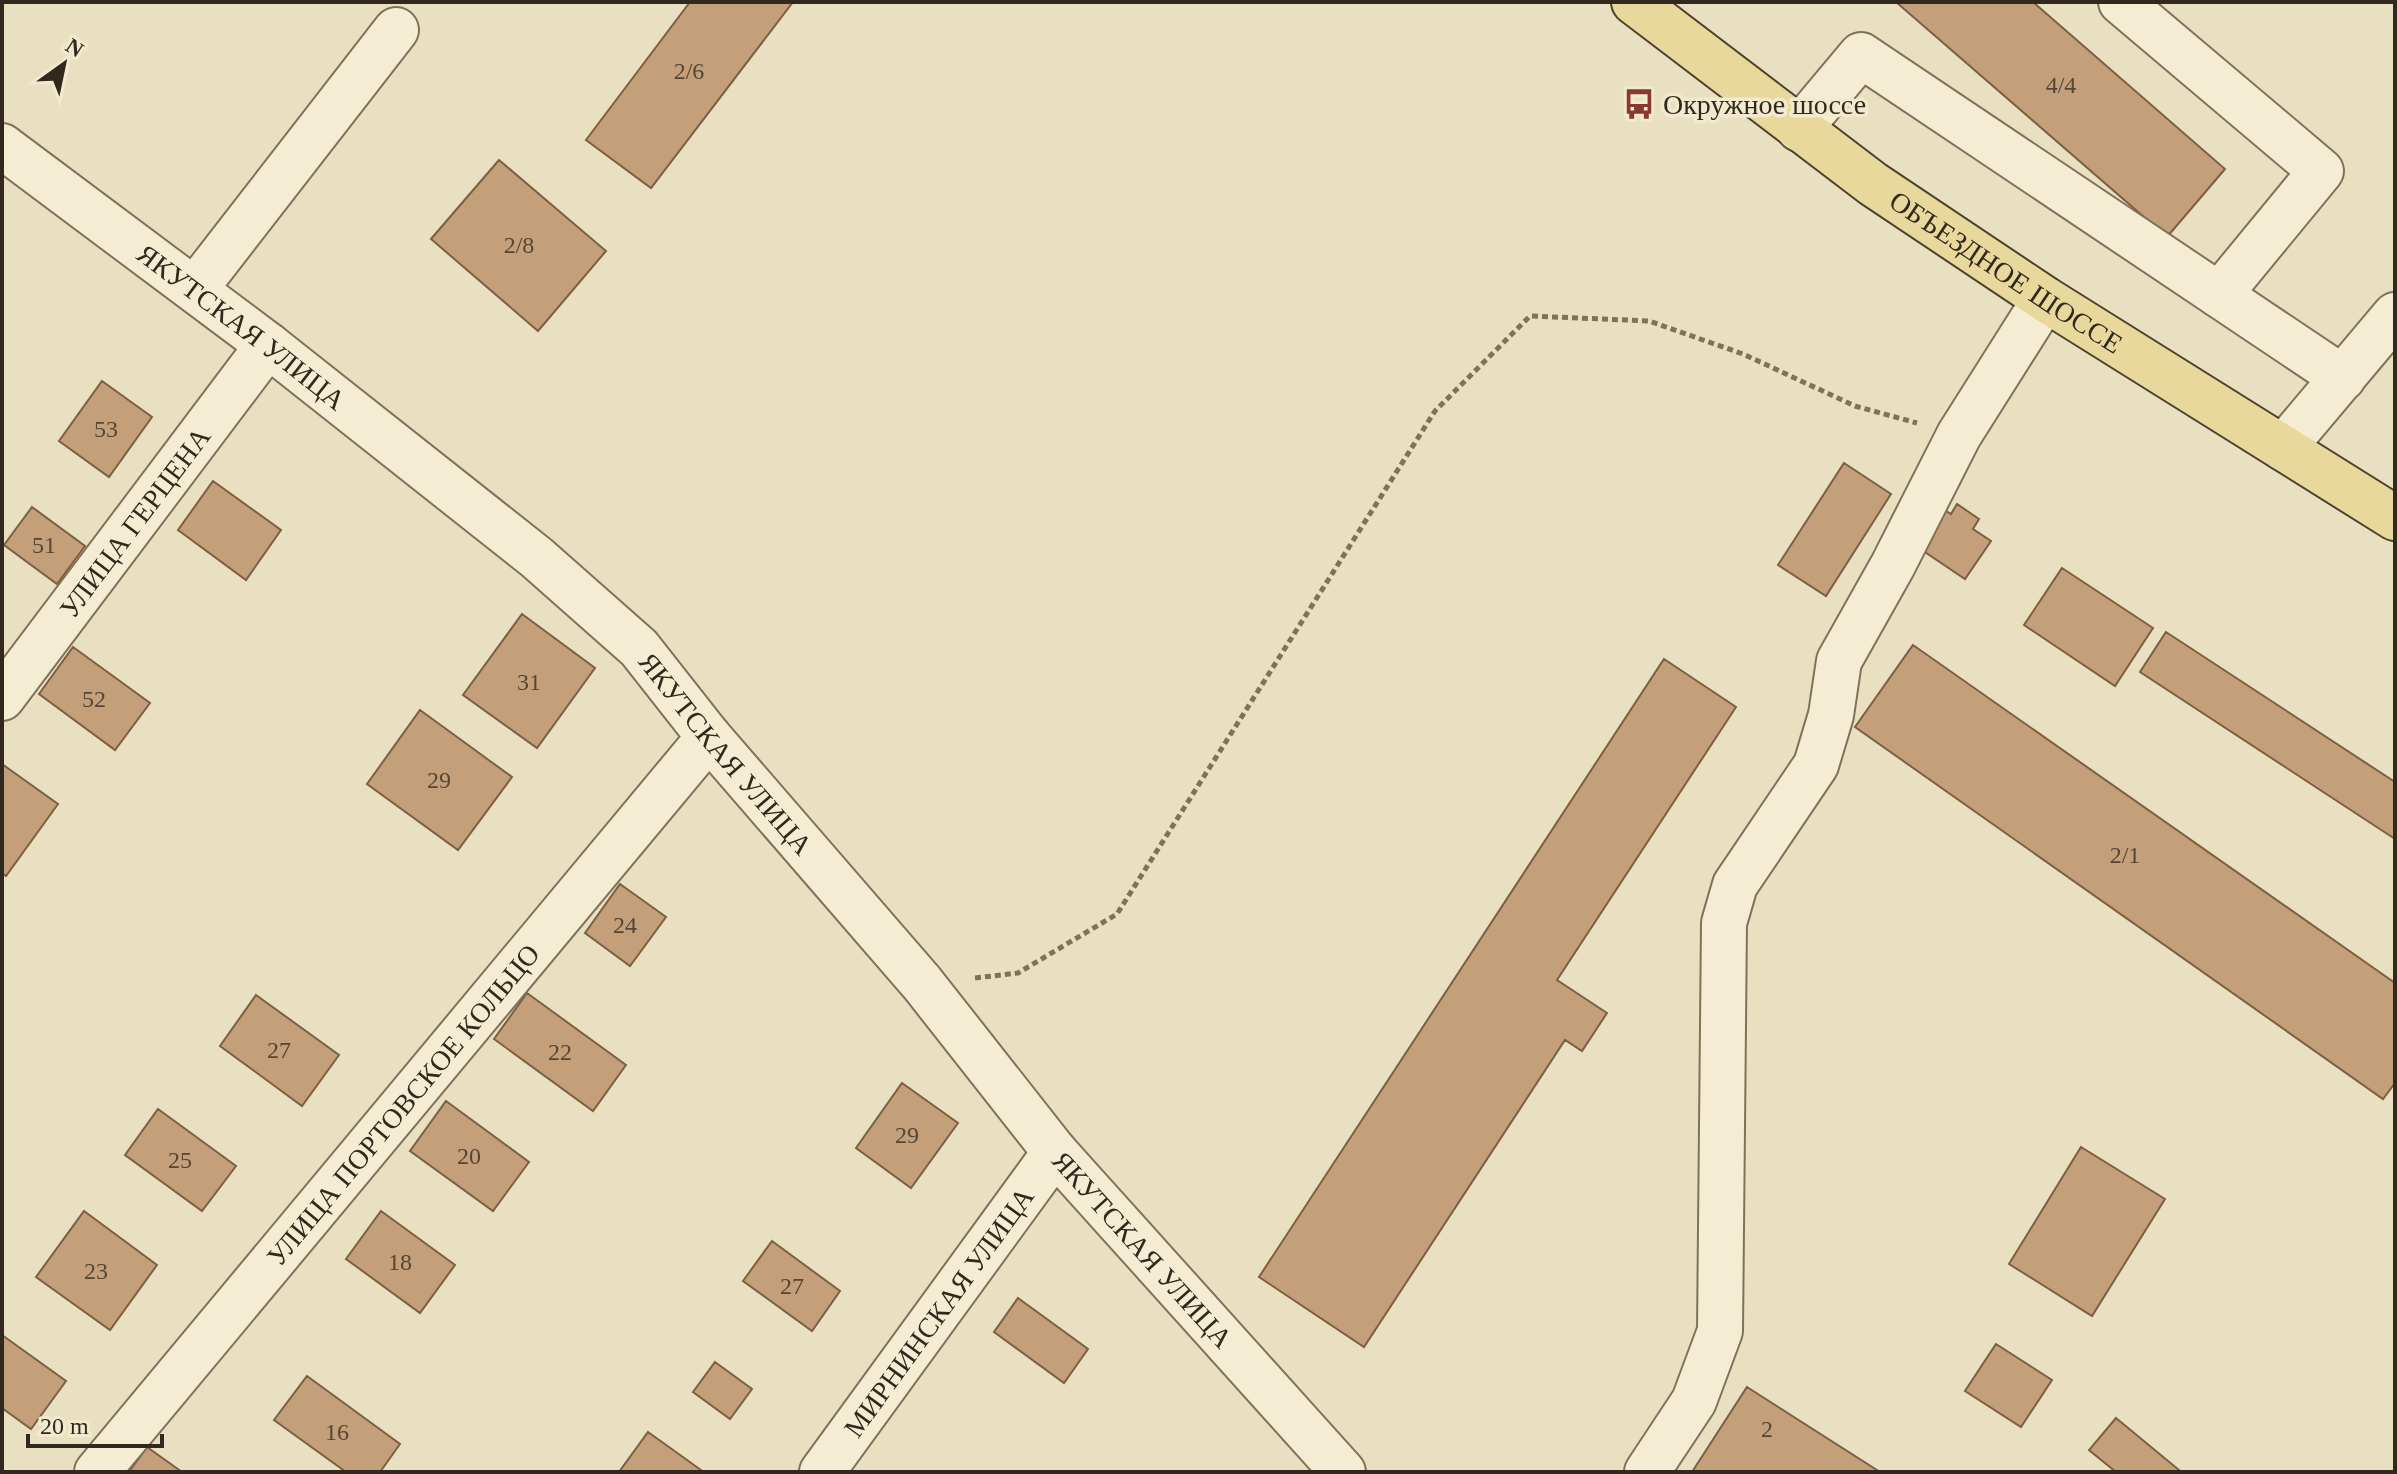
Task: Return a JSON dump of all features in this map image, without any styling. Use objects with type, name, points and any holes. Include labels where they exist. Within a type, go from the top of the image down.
[{"type":"main road","name":"ОБЪЕЗДНОЕ ШОССЕ","points":[[1654,8],[1799,129],[1873,184],[2045,299],[2395,518]]},
{"type":"street","points":[[2121,2],[2321,171],[2219,295]]},
{"type":"street","points":[[195,289],[396,30]]},
{"type":"street","points":[[1799,129],[1861,55],[2343,378]]},
{"type":"street","name":"ЯКУТСКАЯ УЛИЦА","points":[[2,146],[268,345],[536,557],[627,638],[922,983],[1055,1152],[1343,1472]]},
{"type":"street","points":[[1647,1472],[1694,1401],[1720,1331],[1724,923],[1735,885],[1816,765],[1831,715],[1839,661],[1893,565],[1959,435],[2045,299]]},
{"type":"street","points":[[2283,448],[2395,315]]},
{"type":"street","name":"УЛИЦА ГЕРЦЕНА","points":[[2,698],[268,345]]},
{"type":"street","name":"УЛИЦА ПОРТОВСКОЕ КОЛЬЦО","points":[[97,1472],[709,737]]},
{"type":"street","name":"МИРНИНСКАЯ УЛИЦА","points":[[822,1472],[1055,1152]]},
{"type":"path","points":[[922,983],[1018,973],[1117,914],[1435,411],[1530,316],[1649,321],[1743,354],[1855,406],[1959,435]]},
{"type":"building","points":[[690,2],[793,2],[651,188],[586,140]]},
{"type":"building","points":[[1896,2],[2033,2],[2225,169],[2167,237]]},
{"type":"building","points":[[499,160],[606,251],[538,331],[431,239]]},
{"type":"building","points":[[102,381],[152,417],[109,477],[59,441]]},
{"type":"building","points":[[1844,463],[1891,494],[1826,596],[1778,565]]},
{"type":"building","points":[[213,481],[281,530],[246,580],[178,530]]},
{"type":"building","points":[[1935,504],[1951,514],[1957,504],[1979,519],[1973,529],[1991,541],[1965,579],[1910,542]]},
{"type":"building","points":[[32,507],[85,546],[57,584],[4,545]]},
{"type":"building","points":[[2062,568],[2153,628],[2115,686],[2024,625]]},
{"type":"building","points":[[522,614],[595,668],[537,748],[463,695]]},
{"type":"building","points":[[2166,632],[2395,782],[2395,839],[2140,672]]},
{"type":"building","points":[[1913,645],[2395,983],[2395,1083],[2383,1099],[1855,727]]},
{"type":"building","points":[[73,647],[150,703],[115,750],[39,694]]},
{"type":"building","points":[[1664,659],[1736,707],[1557,980],[1607,1013],[1582,1051],[1565,1040],[1364,1347],[1259,1277]]},
{"type":"building","points":[[420,710],[512,777],[458,850],[367,784]]},
{"type":"building","points":[[2,764],[58,804],[6,876],[2,873]]},
{"type":"building","points":[[620,884],[666,917],[630,966],[585,933]]},
{"type":"building","points":[[527,993],[626,1065],[593,1111],[494,1039]]},
{"type":"building","points":[[256,995],[339,1055],[302,1106],[220,1046]]},
{"type":"building","points":[[902,1083],[958,1123],[911,1188],[856,1148]]},
{"type":"building","points":[[446,1101],[529,1162],[493,1211],[410,1151]]},
{"type":"building","points":[[158,1109],[236,1166],[202,1211],[125,1155]]},
{"type":"building","points":[[2081,1147],[2165,1199],[2092,1316],[2009,1264]]},
{"type":"building","points":[[84,1211],[157,1265],[110,1330],[36,1277]]},
{"type":"building","points":[[381,1211],[455,1265],[420,1313],[346,1259]]},
{"type":"building","points":[[772,1241],[840,1291],[812,1331],[743,1281]]},
{"type":"building","points":[[1018,1298],[1088,1349],[1064,1383],[994,1332]]},
{"type":"building","points":[[2,1335],[66,1381],[31,1429],[2,1408]]},
{"type":"building","points":[[1996,1344],[2052,1380],[2021,1427],[1965,1391]]},
{"type":"building","points":[[715,1362],[752,1389],[730,1419],[693,1392]]},
{"type":"building","points":[[307,1376],[400,1444],[380,1472],[346,1472],[274,1420]]},
{"type":"building","points":[[1747,1387],[1880,1472],[1692,1472]]},
{"type":"building","points":[[2116,1418],[2179,1470],[2116,1472],[2089,1450]]},
{"type":"building","points":[[648,1432],[701,1470],[700,1472],[619,1472]]},
{"type":"building","points":[[147,1447],[182,1472],[129,1472]]},
{"type":"place","name":"Окружное шоссе","points":[[1639,104]]}]
